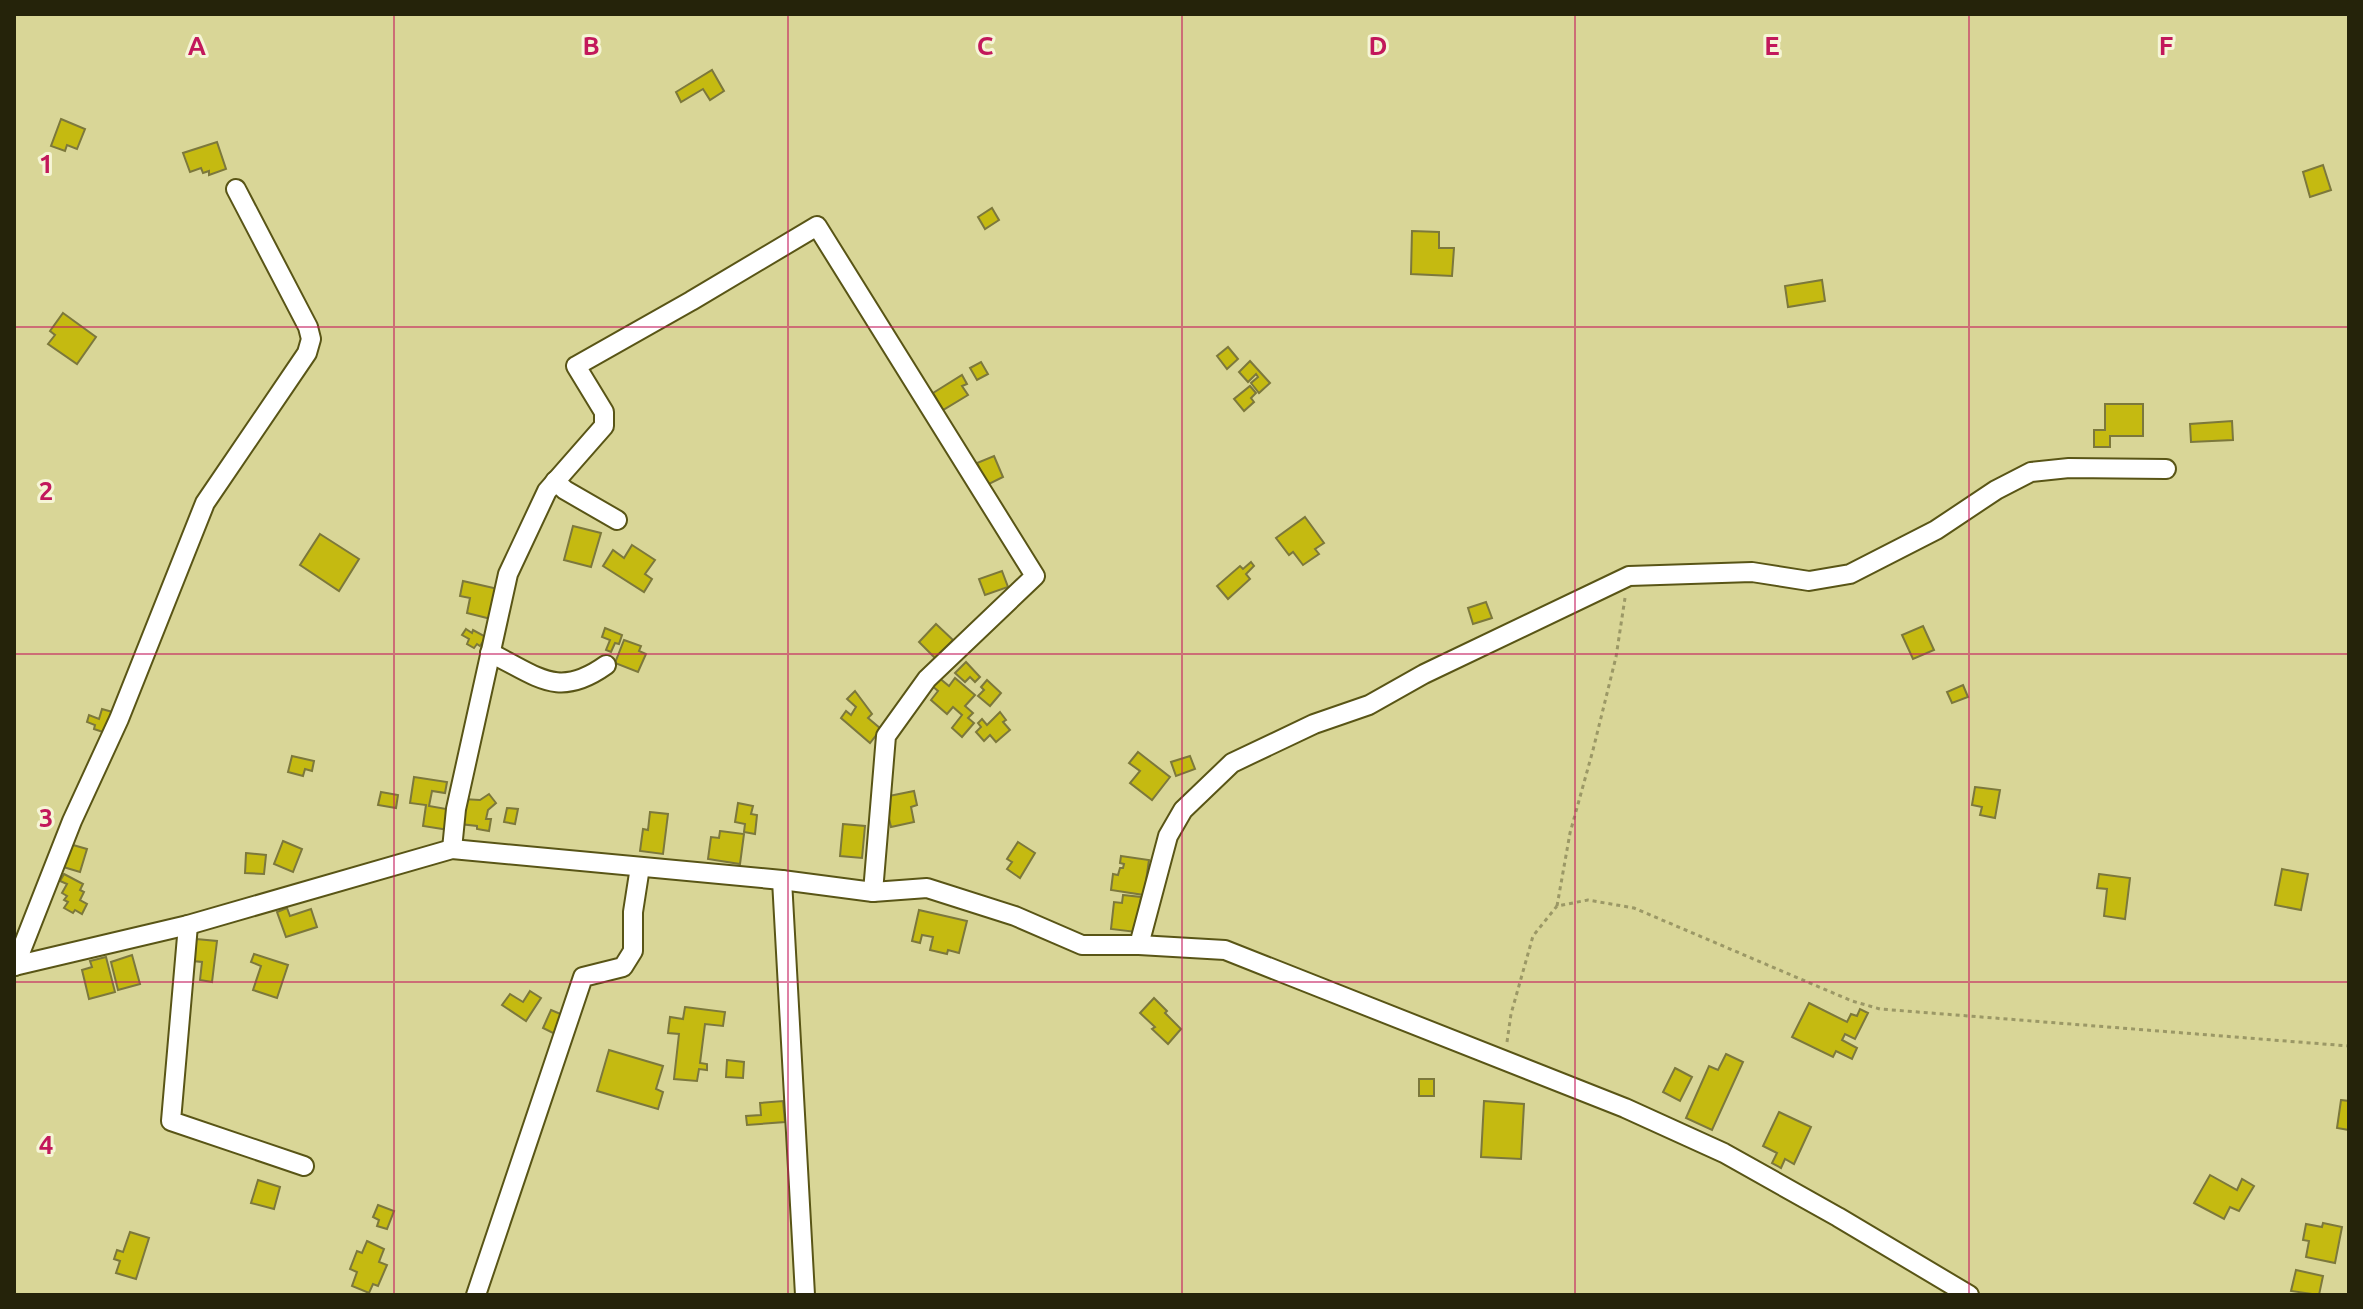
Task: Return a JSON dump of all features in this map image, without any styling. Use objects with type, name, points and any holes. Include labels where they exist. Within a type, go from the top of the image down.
[{"type":"street","points":[[15,966],[72,821],[119,719],[205,503],[307,353],[311,339],[308,327],[236,189]]},
{"type":"street","points":[[452,849],[456,809],[508,574],[547,491],[604,426],[604,412],[576,366],[817,226],[1035,576],[927,679],[886,736],[873,892]]},
{"type":"street","points":[[1139,945],[1168,836],[1183,810],[1232,763],[1314,724],[1369,705],[1424,674],[1629,576],[1752,572],[1809,581],[1850,574],[1936,530],[1996,490],[2031,472],[2069,468],[2166,469]]},
{"type":"street","points":[[555,481],[617,520]]},
{"type":"street","points":[[490,653],[559,684],[590,676],[606,665]]},
{"type":"street","points":[[15,966],[188,925],[452,849],[782,880],[873,892],[927,888],[1015,916],[1082,945],[1225,950],[1625,1108],[1724,1153],[1969,1295]]},
{"type":"street","points":[[476,1295],[583,977],[623,967],[633,951],[633,912],[640,867]]},
{"type":"street","points":[[782,880],[805,1295]]},
{"type":"street","points":[[188,925],[171,1121],[304,1166]]},
{"type":"path","points":[[1504,1061],[1511,1014],[1533,936],[1557,906],[1570,833],[1616,657],[1629,576]]},
{"type":"path","points":[[1557,906],[1588,900],[1634,908],[1852,1001],[1880,1009],[2349,1046]]},
{"type":"building","points":[[712,70],[724,91],[710,100],[703,89],[681,102],[676,92]]},
{"type":"building","points":[[61,119],[85,129],[77,149],[67,145],[65,151],[51,146]]},
{"type":"building","points":[[217,142],[226,169],[209,175],[209,171],[203,173],[201,168],[190,172],[183,153]]},
{"type":"building","points":[[2323,165],[2331,190],[2310,197],[2303,172]]},
{"type":"building","points":[[992,208],[999,220],[985,229],[978,217]]},
{"type":"building","points":[[1412,231],[1439,232],[1439,248],[1454,248],[1452,276],[1411,274]]},
{"type":"building","points":[[1822,280],[1825,301],[1788,307],[1785,286]]},
{"type":"building","points":[[63,313],[96,337],[77,364],[48,344],[55,335],[50,331]]},
{"type":"building","points":[[1228,347],[1238,359],[1227,369],[1217,356]]},
{"type":"building","points":[[1250,361],[1270,383],[1259,393],[1251,383],[1258,377],[1256,374],[1248,382],[1239,372]]},
{"type":"building","points":[[981,362],[988,374],[977,380],[970,368]]},
{"type":"building","points":[[962,375],[967,384],[962,386],[968,395],[943,410],[933,393]]},
{"type":"building","points":[[1250,386],[1256,393],[1251,398],[1254,402],[1244,411],[1234,399]]},
{"type":"building","points":[[2105,404],[2143,404],[2143,436],[2110,436],[2110,447],[2094,447],[2094,430],[2105,430]]},
{"type":"building","points":[[2232,421],[2233,440],[2191,442],[2190,424]]},
{"type":"building","points":[[994,456],[1003,477],[987,485],[977,463]]},
{"type":"building","points":[[1305,517],[1324,543],[1315,549],[1319,554],[1303,565],[1293,552],[1289,555],[1276,538]]},
{"type":"building","points":[[573,526],[601,533],[591,567],[564,560]]},
{"type":"building","points":[[320,534],[359,559],[339,591],[300,565]]},
{"type":"building","points":[[632,545],[655,560],[645,574],[652,579],[644,592],[603,566],[613,550],[624,558]]},
{"type":"building","points":[[1251,562],[1254,566],[1246,574],[1250,579],[1228,599],[1217,586],[1240,566],[1243,569]]},
{"type":"building","points":[[1002,571],[1008,587],[985,595],[979,579]]},
{"type":"building","points":[[463,581],[498,589],[491,619],[467,613],[470,598],[460,596]]},
{"type":"building","points":[[1486,602],[1492,618],[1473,624],[1468,608]]},
{"type":"building","points":[[936,624],[953,640],[935,658],[919,642]]},
{"type":"building","points":[[1923,626],[1934,650],[1913,659],[1902,635]]},
{"type":"building","points":[[605,628],[622,635],[611,652],[606,650],[610,640],[602,637]]},
{"type":"building","points":[[466,629],[486,637],[480,646],[477,644],[474,648],[467,644],[469,639],[462,635]]},
{"type":"building","points":[[624,640],[641,646],[639,651],[646,654],[638,672],[615,663]]},
{"type":"building","points":[[966,662],[980,677],[975,682],[970,677],[965,682],[955,673]]},
{"type":"building","points":[[938,677],[949,686],[955,678],[975,695],[965,706],[973,713],[968,718],[974,723],[962,737],[952,728],[962,715],[953,707],[947,714],[931,700],[938,691],[931,685]]},
{"type":"building","points":[[987,680],[1001,693],[990,706],[978,696]]},
{"type":"building","points":[[1963,685],[1968,697],[1952,703],[1947,692]]},
{"type":"building","points":[[855,691],[872,714],[868,718],[881,729],[870,743],[841,718],[846,711],[851,715],[856,707],[847,699]]},
{"type":"building","points":[[102,709],[116,713],[109,734],[94,729],[95,725],[87,722],[89,715],[99,719]]},
{"type":"building","points":[[1000,712],[1010,730],[996,742],[990,735],[984,741],[976,732],[981,727],[978,723],[982,719],[987,725]]},
{"type":"building","points":[[1138,752],[1170,777],[1152,800],[1130,783],[1140,771],[1129,763]]},
{"type":"building","points":[[292,756],[314,761],[312,771],[305,769],[303,776],[288,772]]},
{"type":"building","points":[[1190,756],[1195,769],[1176,776],[1171,762]]},
{"type":"building","points":[[414,777],[447,782],[445,793],[432,791],[429,806],[452,810],[449,830],[423,826],[426,805],[410,803]]},
{"type":"building","points":[[1975,787],[2000,790],[1995,818],[1980,815],[1982,807],[1972,805]]},
{"type":"building","points":[[914,791],[917,805],[911,807],[914,822],[891,827],[884,797]]},
{"type":"building","points":[[381,792],[398,795],[396,808],[378,805]]},
{"type":"building","points":[[489,794],[496,803],[488,810],[486,819],[491,819],[489,831],[460,824],[463,799],[480,800]]},
{"type":"building","points":[[738,803],[753,806],[751,814],[757,815],[755,834],[744,832],[745,824],[735,822]]},
{"type":"building","points":[[507,808],[518,809],[515,824],[504,822]]},
{"type":"building","points":[[650,812],[668,814],[663,854],[640,851],[643,829],[648,830]]},
{"type":"building","points":[[843,824],[865,826],[862,858],[840,856]]},
{"type":"building","points":[[720,831],[744,834],[740,864],[708,859],[711,837],[719,838]]},
{"type":"building","points":[[283,841],[302,849],[293,872],[274,864]]},
{"type":"building","points":[[1018,842],[1035,853],[1020,878],[1007,869],[1012,862],[1007,859]]},
{"type":"building","points":[[66,843],[87,849],[80,872],[60,866]]},
{"type":"building","points":[[246,853],[266,855],[264,874],[245,873]]},
{"type":"building","points":[[1121,856],[1149,860],[1144,895],[1111,890],[1113,874],[1118,875],[1120,868],[1123,868]]},
{"type":"building","points":[[2282,869],[2308,874],[2301,910],[2275,905]]},
{"type":"building","points":[[64,874],[83,884],[80,890],[84,892],[80,900],[87,904],[82,914],[64,908],[68,902],[64,900],[67,896],[62,893],[67,884],[60,881]]},
{"type":"building","points":[[2099,874],[2130,878],[2125,919],[2104,916],[2107,889],[2097,888]]},
{"type":"building","points":[[1123,895],[1141,897],[1136,932],[1111,929],[1114,902],[1122,903]]},
{"type":"building","points":[[287,908],[290,916],[311,909],[317,927],[286,937],[277,912]]},
{"type":"building","points":[[919,910],[967,921],[959,953],[930,950],[933,937],[922,935],[920,943],[912,941]]},
{"type":"building","points":[[196,939],[217,941],[212,982],[200,980],[202,962],[193,961]]},
{"type":"building","points":[[254,954],[288,965],[277,998],[253,990],[261,966],[251,962]]},
{"type":"building","points":[[132,955],[140,984],[118,990],[111,962]]},
{"type":"building","points":[[106,957],[115,992],[89,999],[82,970],[92,967],[90,961]]},
{"type":"building","points":[[530,991],[541,998],[526,1021],[502,1005],[510,994],[523,1002]]},
{"type":"building","points":[[1154,998],[1181,1029],[1168,1044],[1140,1013]]},
{"type":"building","points":[[1809,1003],[1847,1022],[1851,1014],[1857,1016],[1860,1009],[1868,1013],[1855,1039],[1845,1034],[1842,1040],[1857,1048],[1852,1059],[1836,1051],[1833,1057],[1792,1037]]},
{"type":"building","points":[[685,1007],[725,1012],[723,1026],[705,1024],[700,1063],[707,1064],[707,1070],[699,1069],[697,1081],[674,1079],[679,1034],[668,1033],[670,1017],[683,1019]]},
{"type":"building","points":[[551,1010],[563,1015],[555,1034],[543,1028]]},
{"type":"building","points":[[609,1050],[663,1066],[656,1089],[663,1092],[658,1109],[597,1091]]},
{"type":"building","points":[[1726,1054],[1743,1062],[1712,1130],[1686,1118],[1709,1066],[1718,1070]]},
{"type":"building","points":[[727,1060],[744,1062],[743,1078],[726,1077]]},
{"type":"building","points":[[1675,1068],[1692,1077],[1680,1101],[1663,1092]]},
{"type":"building","points":[[1419,1079],[1434,1079],[1434,1096],[1419,1096]]},
{"type":"building","points":[[2341,1100],[2349,1101],[2349,1130],[2337,1128]]},
{"type":"building","points":[[783,1101],[785,1122],[747,1125],[746,1116],[761,1115],[760,1103]]},
{"type":"building","points":[[1484,1101],[1524,1104],[1521,1159],[1481,1157]]},
{"type":"building","points":[[1779,1112],[1811,1127],[1794,1164],[1785,1159],[1781,1168],[1772,1163],[1777,1153],[1763,1146]]},
{"type":"building","points":[[2210,1175],[2237,1190],[2242,1179],[2254,1186],[2239,1211],[2230,1207],[2224,1219],[2194,1203]]},
{"type":"building","points":[[258,1180],[280,1187],[274,1209],[251,1203]]},
{"type":"building","points":[[378,1205],[394,1211],[387,1229],[377,1226],[379,1220],[373,1217]]},
{"type":"building","points":[[2323,1223],[2342,1227],[2335,1263],[2306,1257],[2309,1241],[2303,1240],[2306,1224],[2322,1227]]},
{"type":"building","points":[[130,1232],[149,1238],[136,1279],[116,1273],[120,1261],[114,1259],[117,1250],[123,1252]]},
{"type":"building","points":[[367,1241],[384,1249],[379,1262],[387,1265],[378,1286],[373,1284],[369,1293],[352,1286],[357,1272],[350,1269],[357,1251],[362,1253]]},
{"type":"building","points":[[2296,1270],[2323,1276],[2319,1295],[2291,1291]]}]
